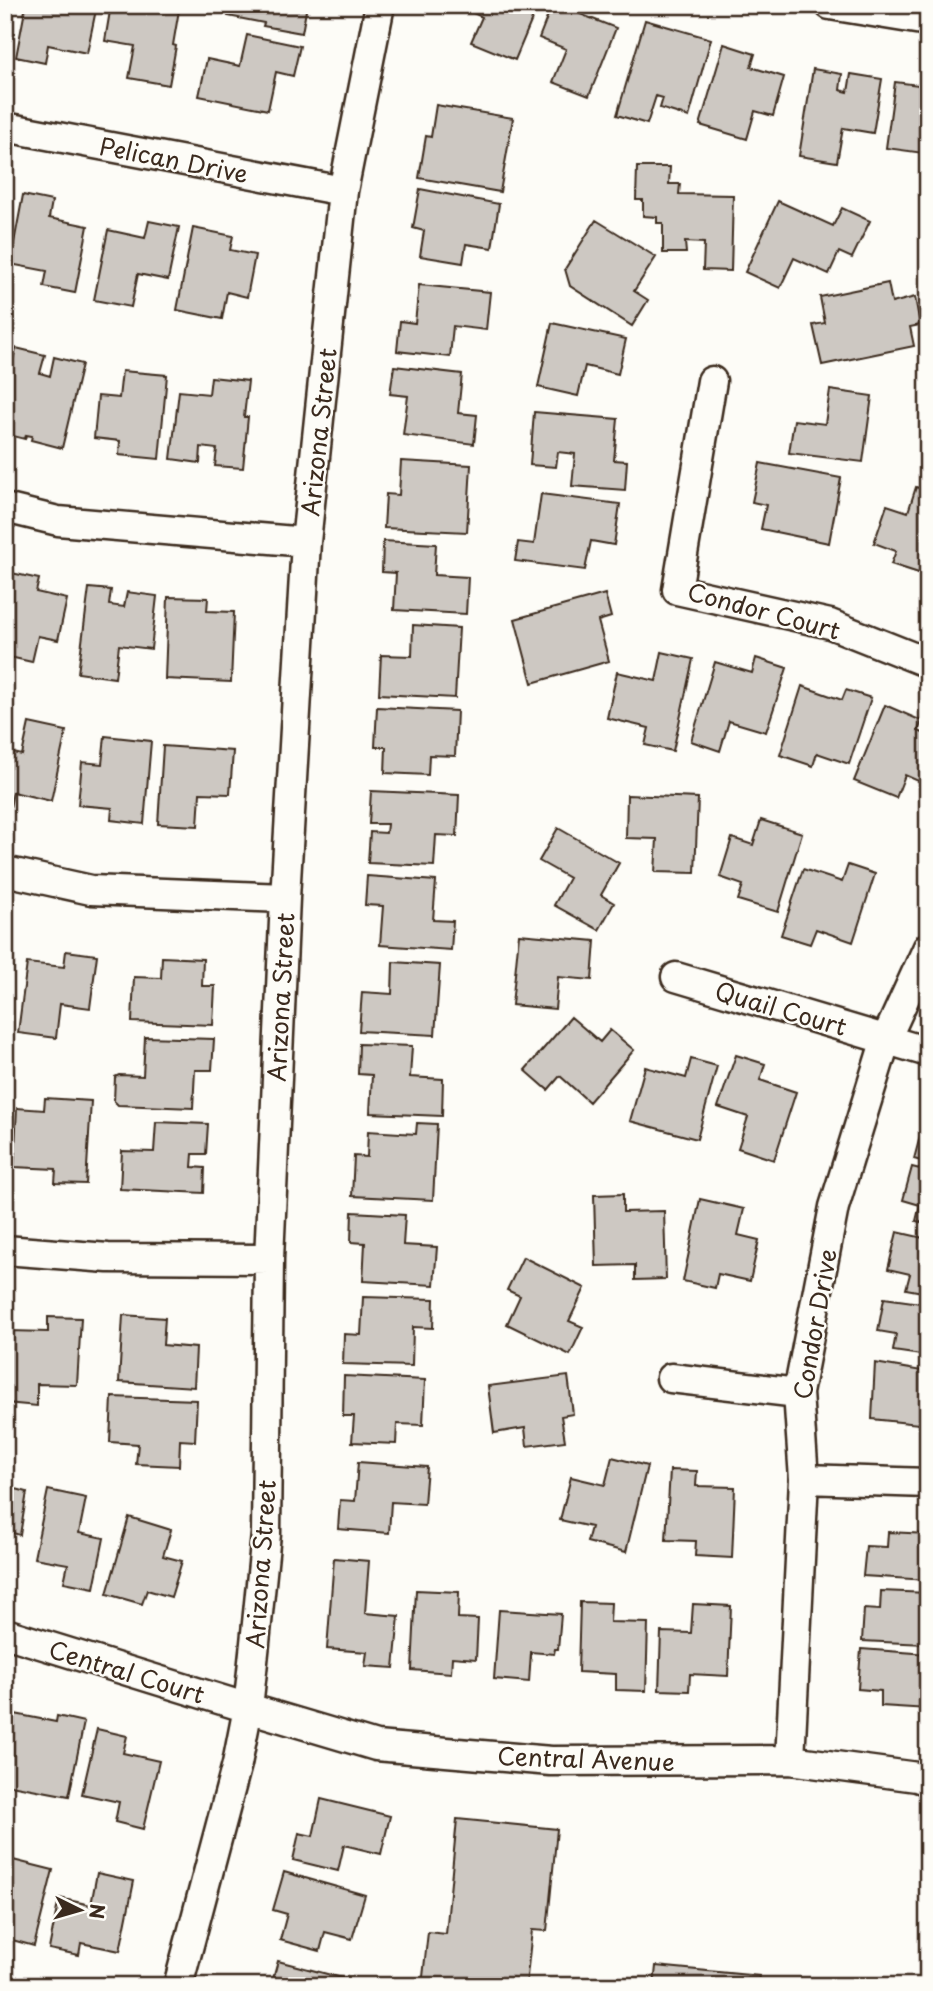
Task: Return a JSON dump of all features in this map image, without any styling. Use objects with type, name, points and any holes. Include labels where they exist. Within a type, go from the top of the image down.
[{"type":"street","name":"Arizona Street","points":[[178,1986],[237,1764],[248,1709],[266,1534],[269,1259],[285,898],[306,542],[343,191],[380,5]]},
{"type":"street","points":[[830,5],[928,21]]},
{"type":"street","name":"Pelican Drive","points":[[5,127],[343,191]]},
{"type":"street","name":"Condor Court","points":[[712,381],[677,590],[830,624],[928,663]]},
{"type":"street","points":[[5,508],[58,521],[306,542]]},
{"type":"street","points":[[5,872],[91,890],[285,898]]},
{"type":"street","name":"Condor Drive","points":[[790,1760],[804,1479],[798,1393],[834,1207],[886,1039],[928,947]]},
{"type":"street","name":"Quail Court","points":[[676,977],[928,1052]]},
{"type":"street","points":[[5,1250],[108,1258],[269,1259]]},
{"type":"street","points":[[671,1378],[798,1393]]},
{"type":"street","points":[[804,1479],[928,1483]]},
{"type":"street","name":"Central Court","points":[[5,1633],[248,1709]]},
{"type":"street","name":"Central Avenue","points":[[248,1709],[376,1745],[551,1761],[790,1760],[916,1777],[928,1781]]},
{"type":"building","points":[[5,5],[14,5],[5,51]]},
{"type":"building","points":[[26,5],[97,5],[87,53],[48,45],[45,63],[16,57]]},
{"type":"building","points":[[111,5],[153,5],[179,10],[169,85],[129,78],[135,46],[105,41]]},
{"type":"building","points":[[230,5],[307,5],[302,33],[228,16]]},
{"type":"building","points":[[465,5],[538,5],[515,60],[471,42],[482,17],[464,9]]},
{"type":"building","points":[[552,5],[584,5],[580,14],[616,28],[589,96],[553,82],[566,49],[539,38]]},
{"type":"building","points":[[645,20],[711,39],[689,117],[660,108],[663,98],[656,96],[647,124],[617,115]]},
{"type":"building","points":[[247,35],[300,46],[293,76],[276,72],[268,110],[199,96],[207,59],[240,66]]},
{"type":"building","points":[[724,44],[755,54],[751,67],[784,77],[773,116],[755,111],[747,139],[700,125]]},
{"type":"building","points":[[813,69],[842,74],[840,90],[848,92],[851,74],[882,79],[873,133],[843,128],[837,162],[799,156]]},
{"type":"building","points":[[895,82],[927,86],[925,102],[928,102],[928,173],[922,172],[924,153],[886,148]]},
{"type":"building","points":[[436,105],[513,118],[500,192],[419,178],[426,136],[431,137]]},
{"type":"building","points":[[637,167],[670,167],[669,184],[680,184],[679,194],[733,195],[731,271],[703,270],[704,243],[685,242],[686,253],[663,253],[663,223],[657,223],[657,217],[643,216],[643,200],[636,200]]},
{"type":"building","points":[[420,189],[499,204],[492,248],[466,244],[463,263],[420,256],[424,231],[413,228]]},
{"type":"building","points":[[23,195],[52,201],[49,218],[88,226],[75,293],[44,287],[47,271],[10,264]]},
{"type":"building","points":[[778,201],[833,226],[842,208],[870,221],[852,258],[839,252],[829,274],[794,258],[780,288],[745,272]]},
{"type":"building","points":[[596,220],[656,257],[634,291],[648,300],[632,326],[570,286],[565,269]]},
{"type":"building","points":[[149,221],[179,227],[168,280],[138,274],[131,307],[94,300],[108,230],[145,238]]},
{"type":"building","points":[[193,228],[233,236],[230,250],[255,255],[247,297],[227,292],[222,319],[177,310]]},
{"type":"building","points":[[888,283],[892,303],[915,297],[920,325],[910,327],[914,346],[822,365],[813,325],[825,323],[820,297]]},
{"type":"building","points":[[419,285],[490,292],[486,330],[453,326],[450,357],[397,351],[400,321],[415,323]]},
{"type":"building","points":[[552,323],[626,339],[618,374],[585,366],[578,396],[538,387]]},
{"type":"building","points":[[16,348],[45,355],[40,373],[50,376],[54,357],[82,364],[62,448],[31,440],[32,436],[26,435],[25,439],[5,434],[5,391]]},
{"type":"building","points":[[394,366],[462,374],[458,413],[477,415],[474,444],[403,435],[408,396],[390,394]]},
{"type":"building","points":[[122,371],[167,375],[159,459],[119,455],[120,441],[94,438],[98,396],[119,398]]},
{"type":"building","points":[[211,377],[248,381],[243,468],[215,466],[217,449],[201,447],[200,463],[171,459],[179,391],[209,394]]},
{"type":"building","points":[[830,390],[872,396],[863,462],[789,453],[794,420],[825,424]]},
{"type":"building","points":[[534,412],[618,419],[614,460],[627,461],[625,490],[572,486],[575,454],[558,452],[556,467],[530,465]]},
{"type":"building","points":[[401,461],[471,465],[467,532],[384,528],[386,494],[399,495]]},
{"type":"building","points":[[760,463],[841,478],[829,543],[761,529],[766,505],[752,502]]},
{"type":"building","points":[[916,487],[928,491],[928,576],[891,564],[896,551],[874,543],[887,505],[908,512]]},
{"type":"building","points":[[541,494],[620,504],[614,545],[591,541],[585,570],[515,561],[518,542],[534,544]]},
{"type":"building","points":[[383,541],[436,544],[434,575],[468,577],[466,614],[394,610],[396,573],[382,572]]},
{"type":"building","points":[[7,572],[39,579],[36,592],[67,599],[58,640],[38,636],[32,662],[5,656]]},
{"type":"building","points":[[89,588],[111,590],[109,605],[124,607],[127,592],[157,596],[151,649],[119,645],[115,678],[78,673]]},
{"type":"building","points":[[605,594],[611,617],[598,621],[609,661],[532,683],[515,619]]},
{"type":"building","points":[[168,597],[208,598],[207,611],[234,612],[231,682],[165,679]]},
{"type":"building","points":[[413,625],[459,628],[455,698],[379,694],[381,655],[412,656]]},
{"type":"building","points":[[662,652],[693,659],[673,751],[645,745],[649,728],[607,718],[617,672],[656,681]]},
{"type":"building","points":[[756,658],[787,668],[766,732],[729,721],[720,751],[691,741],[715,662],[752,673]]},
{"type":"building","points":[[802,686],[842,700],[846,690],[871,698],[849,764],[817,753],[813,766],[780,755]]},
{"type":"building","points":[[885,705],[922,721],[918,731],[928,735],[928,777],[925,784],[905,775],[896,798],[854,781]]},
{"type":"building","points":[[377,707],[457,711],[455,756],[429,755],[428,775],[385,773],[386,747],[375,747]]},
{"type":"building","points":[[29,723],[66,731],[51,801],[13,792],[10,808],[5,807],[5,751],[22,755]]},
{"type":"building","points":[[105,736],[151,741],[144,824],[111,820],[112,808],[78,805],[82,762],[102,764]]},
{"type":"building","points":[[163,746],[233,751],[230,794],[200,793],[198,826],[158,824]]},
{"type":"building","points":[[371,791],[459,795],[457,836],[436,835],[434,866],[368,863],[370,832],[386,833],[387,824],[369,824]]},
{"type":"building","points":[[627,795],[698,798],[695,873],[655,872],[657,839],[626,838]]},
{"type":"building","points":[[761,820],[802,833],[778,912],[738,900],[743,885],[720,877],[732,838],[753,845]]},
{"type":"building","points":[[558,828],[619,863],[601,895],[614,903],[599,930],[554,905],[569,878],[539,861]]},
{"type":"building","points":[[848,865],[875,874],[853,942],[816,929],[810,944],[781,935],[803,869],[842,882]]},
{"type":"building","points":[[367,876],[436,881],[433,920],[453,921],[451,950],[380,945],[383,906],[365,905]]},
{"type":"building","points":[[519,934],[595,941],[592,980],[558,977],[555,1009],[512,1005]]},
{"type":"building","points":[[66,951],[97,955],[90,1008],[60,1004],[56,1038],[18,1033],[27,963],[64,967]]},
{"type":"building","points":[[162,957],[203,959],[202,986],[215,986],[213,1025],[132,1022],[134,977],[161,978]]},
{"type":"building","points":[[393,962],[440,965],[435,1035],[359,1031],[362,992],[392,994]]},
{"type":"building","points":[[571,1017],[600,1042],[610,1030],[634,1050],[589,1102],[560,1076],[548,1090],[525,1070]]},
{"type":"building","points":[[145,1037],[214,1039],[212,1070],[195,1070],[193,1108],[118,1105],[114,1101],[115,1077],[143,1076]]},
{"type":"building","points":[[359,1044],[412,1046],[410,1077],[443,1079],[442,1116],[370,1113],[372,1075],[358,1074]]},
{"type":"building","points":[[736,1055],[765,1064],[760,1080],[796,1092],[774,1160],[738,1148],[748,1117],[718,1107]]},
{"type":"building","points":[[691,1059],[717,1066],[697,1139],[630,1121],[645,1067],[686,1078]]},
{"type":"building","points":[[45,1098],[91,1101],[86,1184],[55,1183],[56,1169],[14,1167],[17,1108],[44,1110]]},
{"type":"building","points":[[156,1122],[208,1124],[206,1154],[193,1154],[192,1167],[205,1168],[204,1193],[120,1189],[122,1151],[154,1152]]},
{"type":"building","points":[[417,1123],[437,1124],[433,1200],[352,1196],[354,1156],[367,1157],[368,1131],[416,1134]]},
{"type":"building","points":[[923,1125],[928,1126],[928,1163],[914,1159]]},
{"type":"building","points":[[912,1167],[928,1171],[928,1224],[916,1221],[920,1205],[903,1200]]},
{"type":"building","points":[[623,1194],[623,1212],[664,1211],[666,1279],[635,1280],[635,1265],[596,1266],[594,1195]]},
{"type":"building","points":[[700,1199],[744,1209],[738,1235],[759,1240],[750,1281],[718,1274],[715,1288],[683,1281]]},
{"type":"building","points":[[352,1212],[405,1215],[403,1245],[437,1247],[434,1285],[363,1281],[365,1243],[351,1242]]},
{"type":"building","points":[[897,1232],[928,1239],[928,1293],[906,1289],[910,1274],[888,1269]]},
{"type":"building","points":[[523,1257],[585,1288],[569,1321],[583,1327],[570,1355],[507,1324],[520,1296],[507,1290]]},
{"type":"building","points":[[363,1297],[434,1299],[433,1328],[413,1327],[412,1366],[343,1364],[344,1334],[361,1335]]},
{"type":"building","points":[[884,1298],[928,1304],[928,1356],[893,1351],[896,1334],[878,1331]]},
{"type":"building","points":[[123,1315],[165,1318],[163,1345],[196,1348],[194,1387],[119,1382]]},
{"type":"building","points":[[48,1317],[81,1318],[77,1385],[37,1384],[37,1406],[6,1403],[10,1331],[48,1332]]},
{"type":"building","points":[[875,1363],[928,1372],[928,1425],[872,1419]]},
{"type":"building","points":[[344,1376],[425,1380],[423,1425],[397,1424],[396,1444],[352,1442],[354,1416],[343,1416]]},
{"type":"building","points":[[568,1376],[573,1414],[561,1416],[565,1441],[527,1446],[525,1428],[494,1433],[488,1386]]},
{"type":"building","points":[[112,1397],[197,1400],[195,1441],[180,1440],[179,1466],[136,1464],[138,1444],[110,1442]]},
{"type":"building","points":[[612,1457],[647,1466],[626,1552],[587,1542],[591,1527],[560,1520],[571,1477],[605,1485]]},
{"type":"building","points":[[358,1462],[427,1467],[424,1504],[391,1502],[389,1533],[338,1529],[340,1500],[355,1501]]},
{"type":"building","points":[[670,1470],[697,1471],[696,1486],[735,1487],[732,1558],[695,1556],[696,1541],[666,1540]]},
{"type":"building","points":[[5,1486],[27,1492],[20,1535],[5,1531]]},
{"type":"building","points":[[48,1490],[86,1498],[79,1533],[104,1538],[94,1588],[64,1582],[68,1564],[34,1558]]},
{"type":"building","points":[[129,1517],[171,1530],[163,1556],[182,1561],[171,1597],[147,1590],[142,1604],[107,1594]]},
{"type":"building","points":[[888,1532],[928,1534],[928,1580],[863,1576],[866,1546],[887,1547]]},
{"type":"building","points":[[334,1558],[369,1561],[365,1613],[399,1616],[394,1668],[365,1666],[367,1652],[327,1649]]},
{"type":"building","points":[[416,1590],[459,1592],[458,1618],[478,1619],[476,1659],[452,1657],[451,1673],[412,1670]]},
{"type":"building","points":[[881,1591],[928,1593],[925,1644],[862,1641],[864,1609],[880,1610]]},
{"type":"building","points":[[580,1602],[611,1603],[610,1622],[648,1623],[646,1691],[616,1690],[616,1674],[578,1672]]},
{"type":"building","points":[[693,1604],[731,1606],[728,1676],[690,1674],[689,1691],[659,1690],[661,1632],[691,1633]]},
{"type":"building","points":[[499,1610],[561,1614],[558,1649],[555,1649],[554,1654],[531,1652],[529,1682],[494,1679]]},
{"type":"building","points":[[861,1649],[928,1654],[928,1709],[881,1706],[881,1691],[858,1689]]},
{"type":"building","points":[[15,1714],[56,1722],[57,1716],[84,1722],[69,1796],[5,1784],[5,1761]]},
{"type":"building","points":[[97,1729],[127,1736],[123,1753],[159,1761],[143,1829],[115,1822],[119,1802],[82,1794]]},
{"type":"building","points":[[321,1799],[390,1816],[381,1854],[344,1845],[338,1871],[293,1860],[299,1833],[313,1836]]},
{"type":"building","points":[[457,1819],[557,1829],[547,1931],[532,1930],[526,1986],[422,1986],[428,1932],[446,1934]]},
{"type":"building","points":[[5,1858],[53,1870],[34,1946],[5,1938],[11,1908],[5,1906]]},
{"type":"building","points":[[284,1872],[365,1895],[352,1939],[325,1932],[320,1951],[280,1940],[287,1914],[273,1910]]},
{"type":"building","points":[[97,1873],[134,1881],[120,1951],[81,1943],[79,1955],[49,1949],[59,1898],[91,1905]]},
{"type":"building","points":[[278,1961],[346,1979],[344,1986],[271,1986]]},
{"type":"building","points":[[656,1966],[759,1976],[758,1986],[654,1986]]}]
